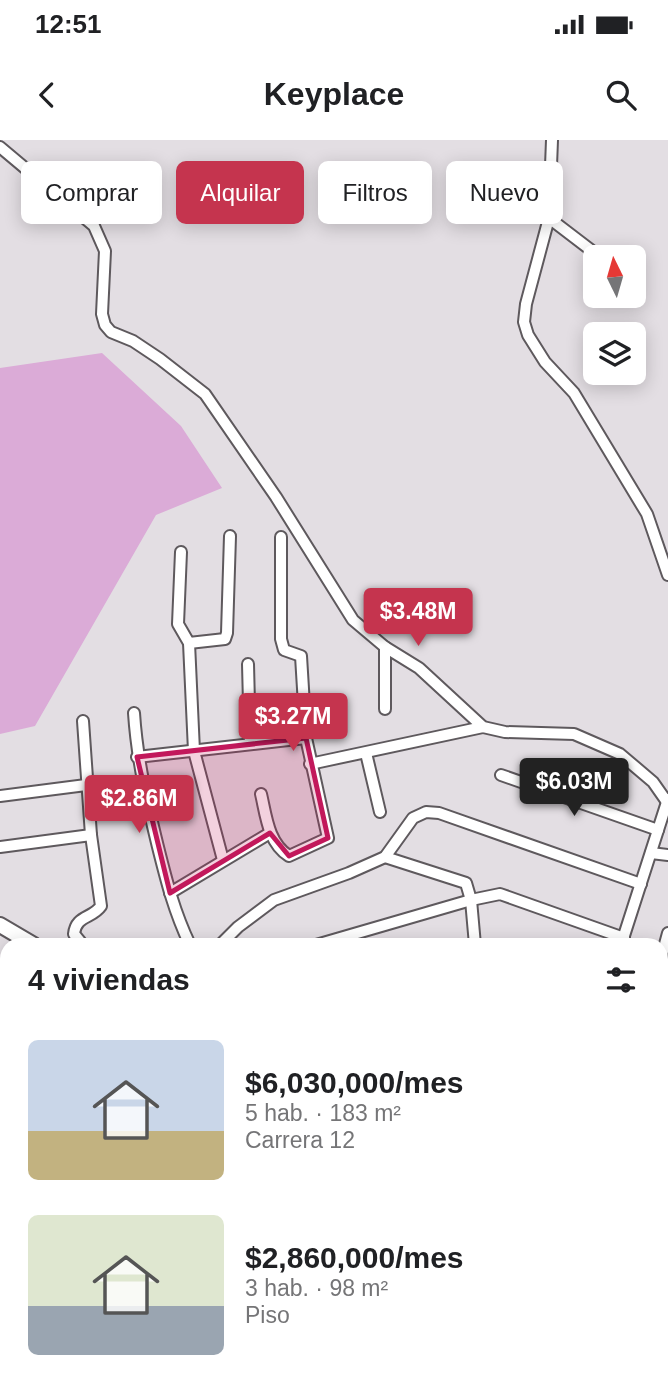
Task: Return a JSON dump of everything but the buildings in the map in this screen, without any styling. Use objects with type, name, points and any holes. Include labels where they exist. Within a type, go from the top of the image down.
[{"type":"street","points":[[551,161],[552,140]]},
{"type":"street","points":[[0,147],[93,226],[105,251],[102,314],[105,326],[160,359],[205,394],[276,497],[352,620],[385,647],[419,668],[483,727]]},
{"type":"street","points":[[547,224],[526,304],[524,322],[528,335],[545,362],[574,393],[647,514],[668,575]]},
{"type":"street","points":[[557,224],[584,245]]},
{"type":"street","points":[[189,643],[225,639],[227,634],[230,536]]},
{"type":"street","points":[[261,794],[271,833],[281,851],[289,856],[328,838],[306,738],[301,656],[284,650],[281,639],[281,537]]},
{"type":"street","points":[[181,552],[178,624],[189,643],[194,751],[223,860]]},
{"type":"street","points":[[385,647],[385,709]]},
{"type":"street","points":[[248,664],[250,744]]},
{"type":"street","points":[[134,713],[137,757],[176,916],[187,938]]},
{"type":"street","points":[[77,938],[74,934],[78,921],[97,913],[101,906],[90,835],[83,721]]},
{"type":"street","points":[[310,764],[483,727],[505,732],[574,734],[620,754],[653,782],[667,801],[623,938]]},
{"type":"street","points":[[137,757],[306,738]]},
{"type":"street","points":[[366,752],[380,812]]},
{"type":"street","points":[[501,775],[658,830]]},
{"type":"street","points":[[0,796],[86,785]]},
{"type":"street","points":[[227,938],[274,900],[385,858],[397,837],[413,818],[426,812],[439,813],[641,884]]},
{"type":"street","points":[[170,893],[271,833]]},
{"type":"street","points":[[0,847],[90,835]]},
{"type":"street","points":[[651,853],[668,855]]},
{"type":"street","points":[[385,858],[466,883],[471,900],[474,938]]},
{"type":"street","points":[[349,938],[471,900],[500,894],[614,938]]},
{"type":"street","points":[[0,925],[22,938]]},
{"type":"highlighted area","points":[[306,738],[328,838],[289,856],[270,833],[170,893],[137,757]]},
{"type":"shaded area","points":[[102,353],[181,426],[222,488],[156,515],[35,726],[0,734],[0,368]]}]
